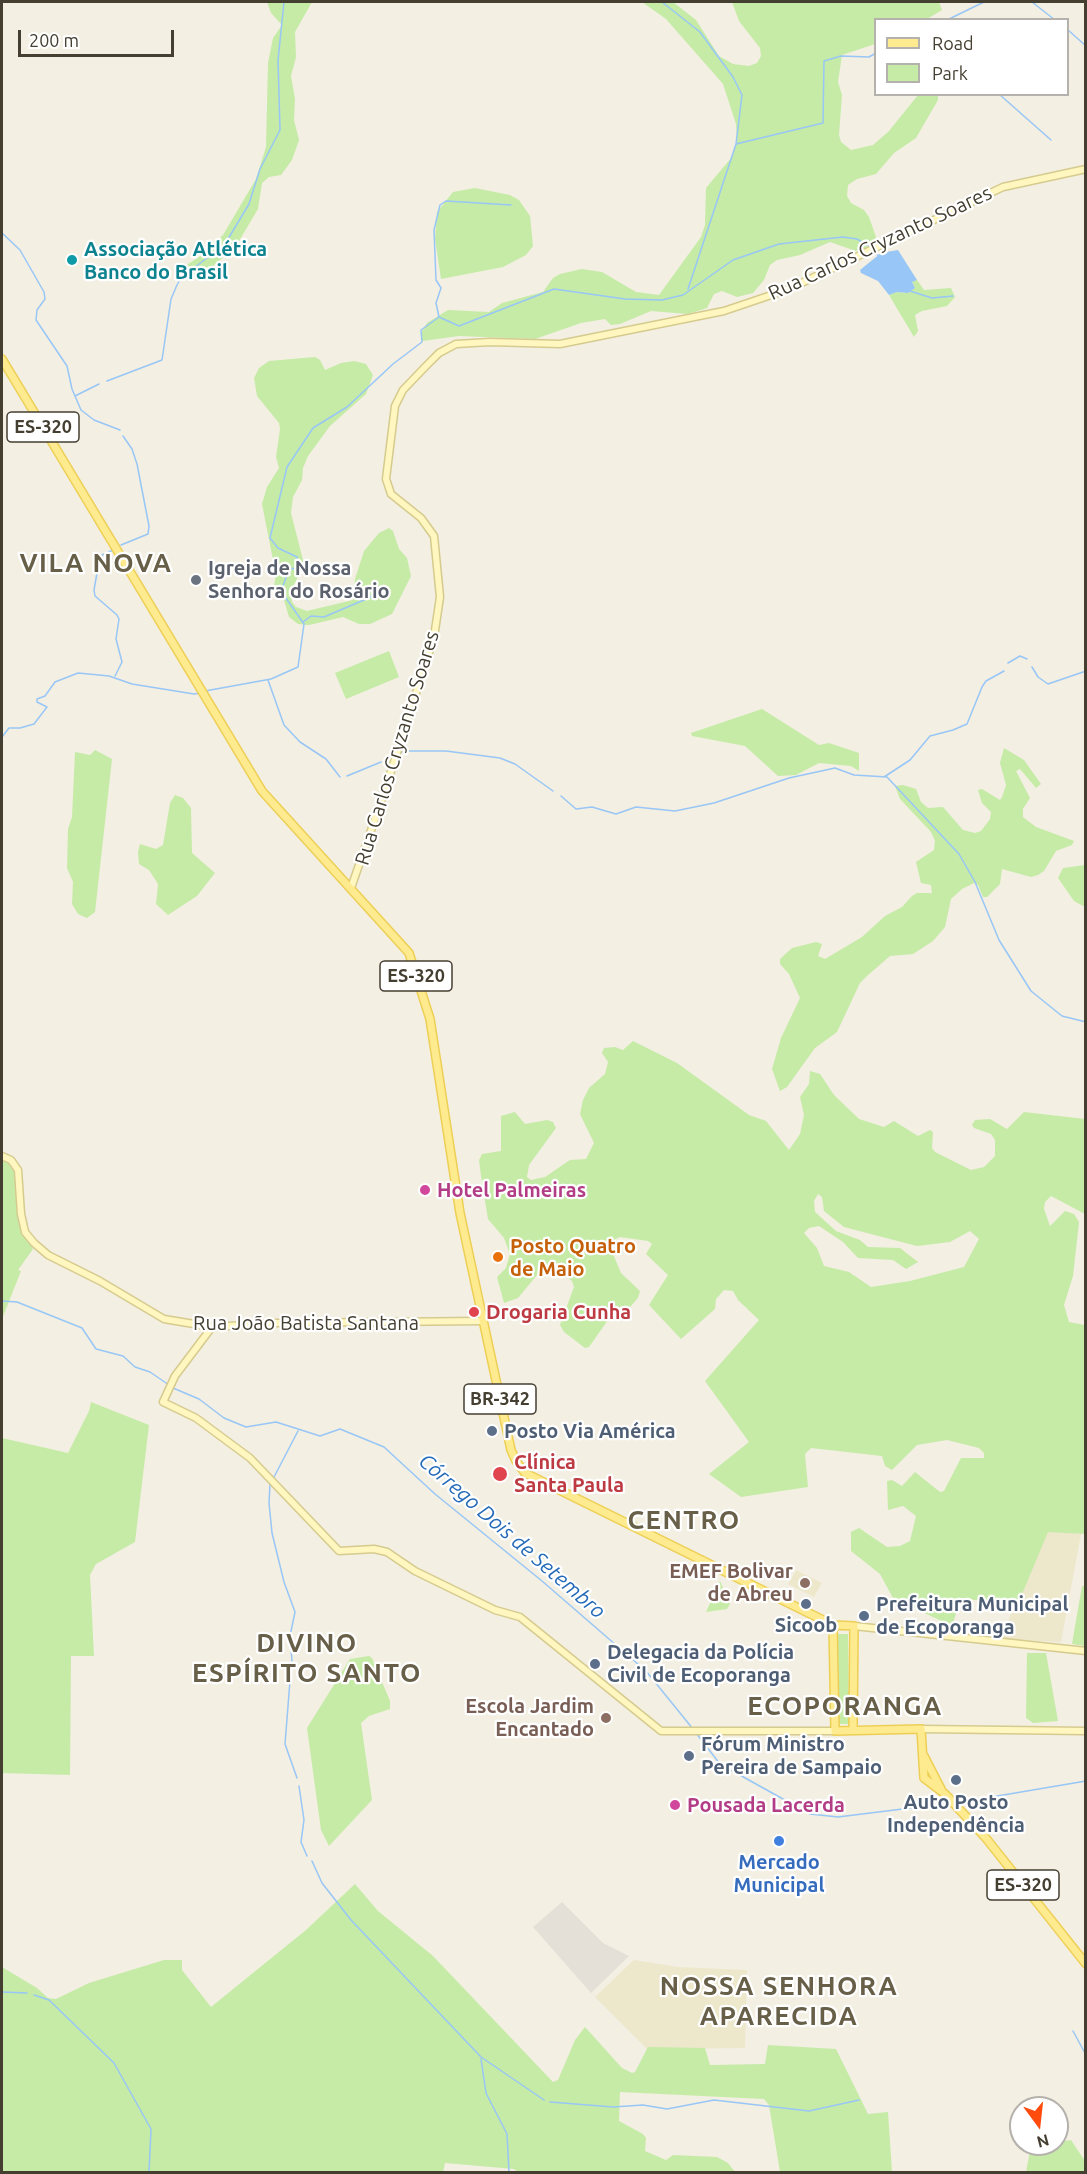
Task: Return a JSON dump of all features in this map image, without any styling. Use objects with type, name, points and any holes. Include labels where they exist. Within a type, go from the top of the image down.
[{"type":"main road","name":"ES-320","points":[[2,358],[262,791],[408,953],[430,1019],[460,1213],[483,1321]]},
{"type":"main road","name":"BR-342","points":[[483,1321],[511,1450],[525,1473],[833,1625],[854,1626]]},
{"type":"main road","points":[[833,1625],[835,1731],[921,1729]]},
{"type":"main road","points":[[853,1730],[854,1626]]},
{"type":"main road","name":"ES-320","points":[[921,1729],[922,1753],[930,1778],[1007,1864],[1086,1964]]},
{"type":"street","name":"Rua Carlos Cryzanto Soares","points":[[351,888],[434,637],[440,597],[434,536],[421,518],[391,494],[386,479],[395,406],[403,390],[439,353],[456,344],[490,342],[560,344],[724,311],[789,289],[1003,187],[1086,169]]},
{"type":"street","name":"Rua João Batista Santana","points":[[2,1156],[11,1160],[18,1170],[21,1214],[25,1232],[34,1243],[48,1255],[164,1318],[212,1327],[277,1323],[483,1321]]},
{"type":"street","points":[[212,1327],[172,1383],[163,1402],[196,1418],[250,1458],[339,1551],[374,1549],[387,1552],[425,1576],[495,1610],[520,1617],[661,1731],[835,1731]]},
{"type":"street","name":"BR-342","points":[[854,1626],[1086,1651]]},
{"type":"street","points":[[921,1729],[1023,1728],[1086,1731]]},
{"type":"shaded area","points":[[1044,1530],[1081,1534],[1061,1642],[1001,1639]]},
{"type":"shaded area","name":"EMEF Bolivar de Abreu","points":[[796,1570],[822,1583],[814,1597],[788,1584]]},
{"type":"shaded area","points":[[562,1902],[603,1943],[629,1956],[591,1993],[533,1927]]},
{"type":"shaded area","points":[[634,1960],[678,1967],[747,1970],[745,2048],[647,2049],[595,1997]]},
{"type":"green space","points":[[267,2],[312,2],[295,32],[296,57],[291,76],[295,99],[294,120],[299,140],[292,160],[281,175],[269,177],[262,183],[258,209],[236,246],[211,268],[188,278],[183,270],[185,266],[202,255],[223,235],[256,179],[266,147],[268,63],[273,38],[282,25],[271,13]]},
{"type":"green space","points":[[642,2],[673,2],[696,20],[719,56],[733,64],[749,66],[757,63],[761,56],[760,48],[739,21],[732,2],[939,2],[942,10],[929,18],[874,18],[874,44],[842,55],[838,82],[842,95],[839,135],[841,142],[851,150],[873,145],[889,131],[917,96],[938,96],[938,100],[916,138],[894,153],[876,174],[857,179],[848,185],[847,196],[851,203],[864,210],[869,217],[875,240],[866,248],[856,251],[830,242],[800,255],[777,260],[770,265],[764,280],[753,293],[737,297],[722,291],[714,294],[707,308],[688,314],[651,311],[620,324],[611,325],[605,319],[581,323],[535,339],[459,336],[422,341],[421,333],[427,323],[448,310],[489,312],[502,303],[543,292],[553,278],[560,274],[582,269],[602,272],[636,292],[659,295],[701,237],[705,225],[706,188],[732,157],[737,140],[736,124],[723,84],[666,19]]},
{"type":"green space","points":[[475,188],[510,195],[519,200],[530,216],[533,246],[526,255],[503,267],[441,279],[435,239],[437,212],[453,192]]},
{"type":"green space","points":[[917,280],[924,290],[951,288],[955,297],[947,306],[922,311],[915,315],[918,331],[914,337],[889,295],[897,292],[908,293],[915,288],[912,282]]},
{"type":"green space","points":[[315,357],[320,360],[325,370],[341,363],[354,361],[366,364],[373,375],[366,394],[330,426],[308,456],[303,468],[302,480],[293,497],[291,513],[304,564],[291,591],[292,602],[296,607],[307,611],[353,600],[355,579],[364,551],[379,533],[389,528],[393,531],[399,549],[407,558],[411,576],[392,614],[370,624],[359,624],[343,617],[309,625],[298,624],[289,617],[284,600],[274,586],[276,575],[262,504],[267,487],[279,468],[276,457],[280,429],[279,423],[257,396],[254,378],[259,368],[269,361]]},
{"type":"green space","points":[[389,651],[399,677],[346,699],[335,673]]},
{"type":"green space","points":[[762,709],[819,745],[829,743],[859,753],[859,771],[851,766],[819,763],[796,775],[778,776],[745,746],[692,736],[691,733]]},
{"type":"green space","points":[[1004,748],[1024,760],[1041,784],[1036,788],[1020,769],[1016,771],[1030,798],[1023,809],[1023,817],[1036,827],[1074,841],[1072,845],[1056,851],[1044,871],[1038,875],[1031,877],[1002,869],[1000,884],[987,897],[983,897],[978,885],[974,883],[962,889],[951,899],[945,927],[933,941],[913,954],[890,956],[868,975],[860,983],[837,1032],[815,1048],[787,1087],[780,1091],[772,1069],[781,1038],[800,998],[789,974],[780,964],[780,959],[792,948],[816,942],[822,944],[818,956],[825,959],[862,937],[885,916],[902,907],[912,896],[917,893],[932,893],[931,885],[921,883],[916,862],[934,850],[935,841],[931,832],[900,799],[895,786],[903,785],[916,789],[921,802],[928,808],[943,807],[963,830],[975,833],[981,831],[990,819],[991,812],[982,803],[978,790],[982,789],[1000,800],[1002,797],[1006,785],[1000,763]]},
{"type":"green space","points":[[95,750],[112,759],[95,912],[87,918],[78,914],[72,904],[73,882],[67,868],[68,829],[72,817],[75,752],[90,755]]},
{"type":"green space","points":[[175,795],[183,798],[191,808],[192,853],[215,873],[197,896],[168,915],[156,904],[158,884],[149,870],[139,864],[138,852],[140,844],[156,849],[163,845],[170,803]]},
{"type":"green space","points":[[1086,865],[1085,907],[1074,901],[1058,878],[1063,868]]},
{"type":"green space","points":[[633,1041],[677,1063],[749,1115],[766,1121],[789,1150],[800,1134],[804,1115],[800,1097],[809,1084],[810,1071],[820,1074],[834,1095],[859,1119],[884,1127],[894,1121],[918,1136],[930,1130],[933,1132],[932,1148],[935,1152],[971,1170],[984,1167],[995,1156],[995,1140],[991,1134],[974,1128],[972,1125],[975,1120],[990,1119],[1007,1129],[1024,1112],[1085,1119],[1085,1214],[1051,1196],[1045,1202],[1044,1209],[1050,1226],[1065,1211],[1074,1214],[1079,1222],[1073,1276],[1064,1305],[1069,1322],[1085,1325],[1085,1534],[1048,1532],[1017,1606],[961,1598],[952,1626],[893,1598],[880,1574],[851,1551],[851,1532],[859,1528],[887,1547],[900,1546],[910,1541],[916,1516],[903,1506],[888,1510],[887,1481],[892,1480],[902,1486],[915,1472],[940,1492],[944,1491],[961,1458],[984,1458],[984,1453],[979,1448],[947,1440],[917,1445],[892,1470],[885,1466],[882,1456],[811,1448],[805,1454],[808,1487],[741,1497],[709,1474],[749,1442],[705,1381],[759,1320],[738,1300],[733,1291],[724,1290],[716,1299],[715,1309],[681,1339],[649,1305],[668,1275],[646,1254],[652,1244],[648,1241],[620,1237],[607,1243],[606,1249],[613,1254],[621,1273],[640,1291],[638,1298],[623,1315],[615,1310],[589,1347],[585,1348],[564,1332],[560,1325],[574,1287],[572,1281],[562,1273],[553,1270],[537,1275],[518,1298],[504,1303],[497,1277],[506,1268],[510,1254],[504,1238],[488,1219],[479,1160],[482,1154],[501,1151],[501,1116],[515,1112],[525,1124],[547,1120],[553,1122],[556,1128],[529,1165],[527,1177],[531,1180],[545,1177],[570,1160],[586,1159],[594,1143],[580,1114],[583,1100],[589,1088],[605,1074],[608,1062],[602,1053],[604,1048],[615,1047],[623,1050]],"holes":[[[818,1194],[822,1197],[824,1211],[844,1227],[917,1246],[950,1242],[970,1231],[979,1239],[964,1267],[910,1281],[871,1287],[849,1272],[824,1266],[817,1248],[804,1233],[809,1228],[819,1226],[843,1242],[858,1258],[893,1260],[906,1269],[918,1262],[900,1248],[868,1247],[860,1240],[836,1231],[815,1212],[814,1201]]]},
{"type":"green space","points":[[2,1155],[15,1172],[19,1225],[33,1249],[18,1270],[21,1271],[2,1319]]},
{"type":"green space","points":[[91,1402],[149,1425],[135,1542],[96,1564],[90,1575],[94,1656],[71,1656],[70,1775],[2,1773],[2,1438],[68,1453],[89,1411]]},
{"type":"green space","points":[[720,1581],[730,1604],[727,1609],[706,1612]]},
{"type":"green space","points":[[1082,1586],[1085,1586],[1085,1646],[1072,1644]]},
{"type":"green space","points":[[836,1634],[848,1634],[849,1724],[837,1724]]},
{"type":"green space","points":[[1027,1653],[1046,1653],[1058,1721],[1033,1723],[1026,1718]]},
{"type":"green space","points":[[369,1656],[372,1658],[390,1701],[390,1709],[369,1716],[361,1723],[372,1800],[329,1846],[321,1830],[307,1728],[350,1659]]},
{"type":"green space","points":[[355,1884],[378,1911],[433,1956],[553,2082],[558,2080],[575,2040],[585,2027],[622,2068],[632,2073],[635,2072],[648,2047],[705,2048],[710,2065],[765,2064],[768,2045],[836,2049],[868,2114],[888,2112],[892,2172],[780,2172],[769,2105],[764,2099],[620,2092],[619,2121],[643,2134],[646,2138],[645,2151],[666,2160],[673,2155],[717,2157],[728,2163],[735,2172],[518,2172],[514,2169],[445,2163],[443,2172],[2,2172],[2,1967],[37,1988],[48,1998],[56,1999],[89,1983],[164,1960],[182,1960],[182,1970],[211,2007],[306,1930]]},
{"type":"green space","points":[[1069,2140],[1085,2161],[1085,2172],[1026,2172],[1029,2156],[1069,2156]]},
{"type":"water","points":[[898,250],[917,280],[912,282],[915,288],[908,293],[897,292],[889,295],[878,281],[861,273],[860,270],[881,253]]},
{"type":"waterway","points":[[107,381],[162,360],[171,299],[177,285],[181,278],[225,244],[249,204],[260,169],[280,130],[278,60],[284,2]]},
{"type":"waterway","points":[[662,2],[700,32],[733,77],[742,95],[736,144],[688,289]]},
{"type":"waterway","points":[[951,18],[984,2]]},
{"type":"waterway","points":[[1032,2],[1052,18]]},
{"type":"waterway","points":[[1069,31],[1086,46]]},
{"type":"waterway","points":[[736,144],[823,123],[824,61],[841,56],[869,57],[874,54]]},
{"type":"waterway","points":[[1001,96],[1051,140]]},
{"type":"waterway","points":[[439,317],[436,303],[441,288],[436,280],[434,230],[440,205],[446,201],[511,205]]},
{"type":"waterway","points":[[2,233],[20,250],[44,292],[45,299],[37,310],[36,320],[67,366],[72,389],[81,410],[94,420],[120,430]]},
{"type":"waterway","points":[[439,317],[459,326],[554,289],[625,299],[662,300],[683,295],[733,260],[779,244],[843,237],[857,239],[869,246]]},
{"type":"waterway","points":[[875,253],[879,256]]},
{"type":"waterway","points":[[910,291],[932,298],[953,296]]},
{"type":"waterway","points":[[205,691],[271,679],[298,667],[304,624],[281,591],[289,570],[297,567],[297,557],[278,548],[270,538],[287,467],[313,428],[347,407],[393,364],[422,342],[421,330],[439,317]]},
{"type":"waterway","points":[[75,396],[99,384]]},
{"type":"waterway","points":[[121,545],[148,534],[149,526],[137,464],[132,449],[123,436]]},
{"type":"waterway","points":[[113,550],[100,556],[94,590],[95,596],[119,619],[116,639],[122,662],[115,676]]},
{"type":"waterway","points":[[303,622],[311,616],[324,617],[385,591]]},
{"type":"waterway","points":[[1008,663],[1020,656],[1027,659]]},
{"type":"waterway","points":[[1032,667],[1038,677],[1048,684],[1086,671]]},
{"type":"waterway","points":[[884,777],[910,760],[930,736],[967,724],[986,681],[1004,671]]},
{"type":"waterway","points":[[2,737],[9,728],[34,724],[47,707],[37,702],[37,699],[45,696],[55,682],[78,673],[109,676],[132,684],[194,694],[201,693]]},
{"type":"waterway","points":[[268,680],[284,725],[300,742],[326,759],[340,777]]},
{"type":"waterway","points":[[400,753],[446,751],[500,758],[515,764],[553,791]]},
{"type":"waterway","points":[[347,776],[381,762]]},
{"type":"waterway","points":[[561,796],[576,809],[592,807],[616,814],[636,807],[675,811],[714,803],[789,778],[835,768],[854,775],[887,777],[959,854],[975,882],[999,940],[1031,991],[1062,1016],[1086,1022]]},
{"type":"waterway","name":"Córrego Dois de Setembro","points":[[2,1301],[17,1302],[82,1328],[96,1349],[123,1356],[135,1367],[150,1372],[169,1385]]},
{"type":"waterway","name":"Córrego Dois de Setembro","points":[[173,1388],[199,1399],[224,1418],[246,1427],[276,1422],[320,1436],[340,1429],[384,1447],[435,1494],[542,1581],[646,1671],[693,1729]]},
{"type":"waterway","points":[[274,1477],[298,1431]]},
{"type":"waterway","points":[[270,1484],[272,1533],[284,1582],[295,1612],[290,1636],[292,1661]]},
{"type":"waterway","points":[[291,1668],[285,1744],[297,1778]]},
{"type":"waterway","name":"Córrego Dois de Setembro","points":[[696,1733],[720,1764],[810,1814],[838,1817],[951,1803]]},
{"type":"waterway","name":"Córrego Dois de Setembro","points":[[956,1803],[1086,1781]]},
{"type":"waterway","points":[[299,1786],[304,1820],[301,1842],[307,1856]]},
{"type":"waterway","name":"Córrego Dois de Setembro","points":[[928,1806],[933,1808]]},
{"type":"waterway","points":[[312,1861],[322,1883],[351,1920],[481,2057],[544,2100]]},
{"type":"waterway","points":[[2,1992],[27,1993]]},
{"type":"waterway","points":[[34,1995],[49,2000],[114,2063],[151,2129],[149,2172]]},
{"type":"waterway","points":[[1073,2031],[1086,2055]]},
{"type":"waterway","points":[[481,2059],[486,2093],[507,2134],[509,2172]]},
{"type":"waterway","points":[[550,2102],[613,2107],[643,2105],[667,2109],[714,2100],[809,2111],[859,2100]]},
{"type":"place","name":"Associação Atlética Banco do Brasil","points":[[72,260]]},
{"type":"place","name":"Igreja de Nossa Senhora do Rosário","points":[[196,580]]},
{"type":"place","name":"Hotel Palmeiras","points":[[425,1190]]},
{"type":"place","name":"Posto Quatro de Maio","points":[[498,1257]]},
{"type":"place","name":"Drogaria Cunha","points":[[474,1312]]},
{"type":"place","name":"Posto Via América","points":[[492,1431]]},
{"type":"place","name":"Clínica Santa Paula","points":[[500,1474]]},
{"type":"place","name":"EMEF Bolivar de Abreu","points":[[805,1583]]},
{"type":"place","name":"Sicoob","points":[[806,1604]]},
{"type":"place","name":"Prefeitura Municipal de Ecoporanga","points":[[864,1616]]},
{"type":"place","name":"Delegacia da Polícia Civil de Ecoporanga","points":[[595,1664]]},
{"type":"place","name":"Escola Jardim Encantado","points":[[606,1718]]},
{"type":"place","name":"Fórum Ministro Pereira de Sampaio","points":[[689,1756]]},
{"type":"place","name":"Auto Posto Independência","points":[[956,1780]]},
{"type":"place","name":"Pousada Lacerda","points":[[675,1805]]},
{"type":"place","name":"Mercado Municipal","points":[[779,1841]]},
{"type":"district","name":"VILA NOVA","points":[[96,563]]},
{"type":"district","name":"CENTRO","points":[[684,1520]]},
{"type":"district","name":"DIVINO ESPÍRITO SANTO","points":[[307,1658]]},
{"type":"district","name":"ECOPORANGA","points":[[845,1706]]},
{"type":"district","name":"NOSSA SENHORA APARECIDA","points":[[779,2001]]}]
